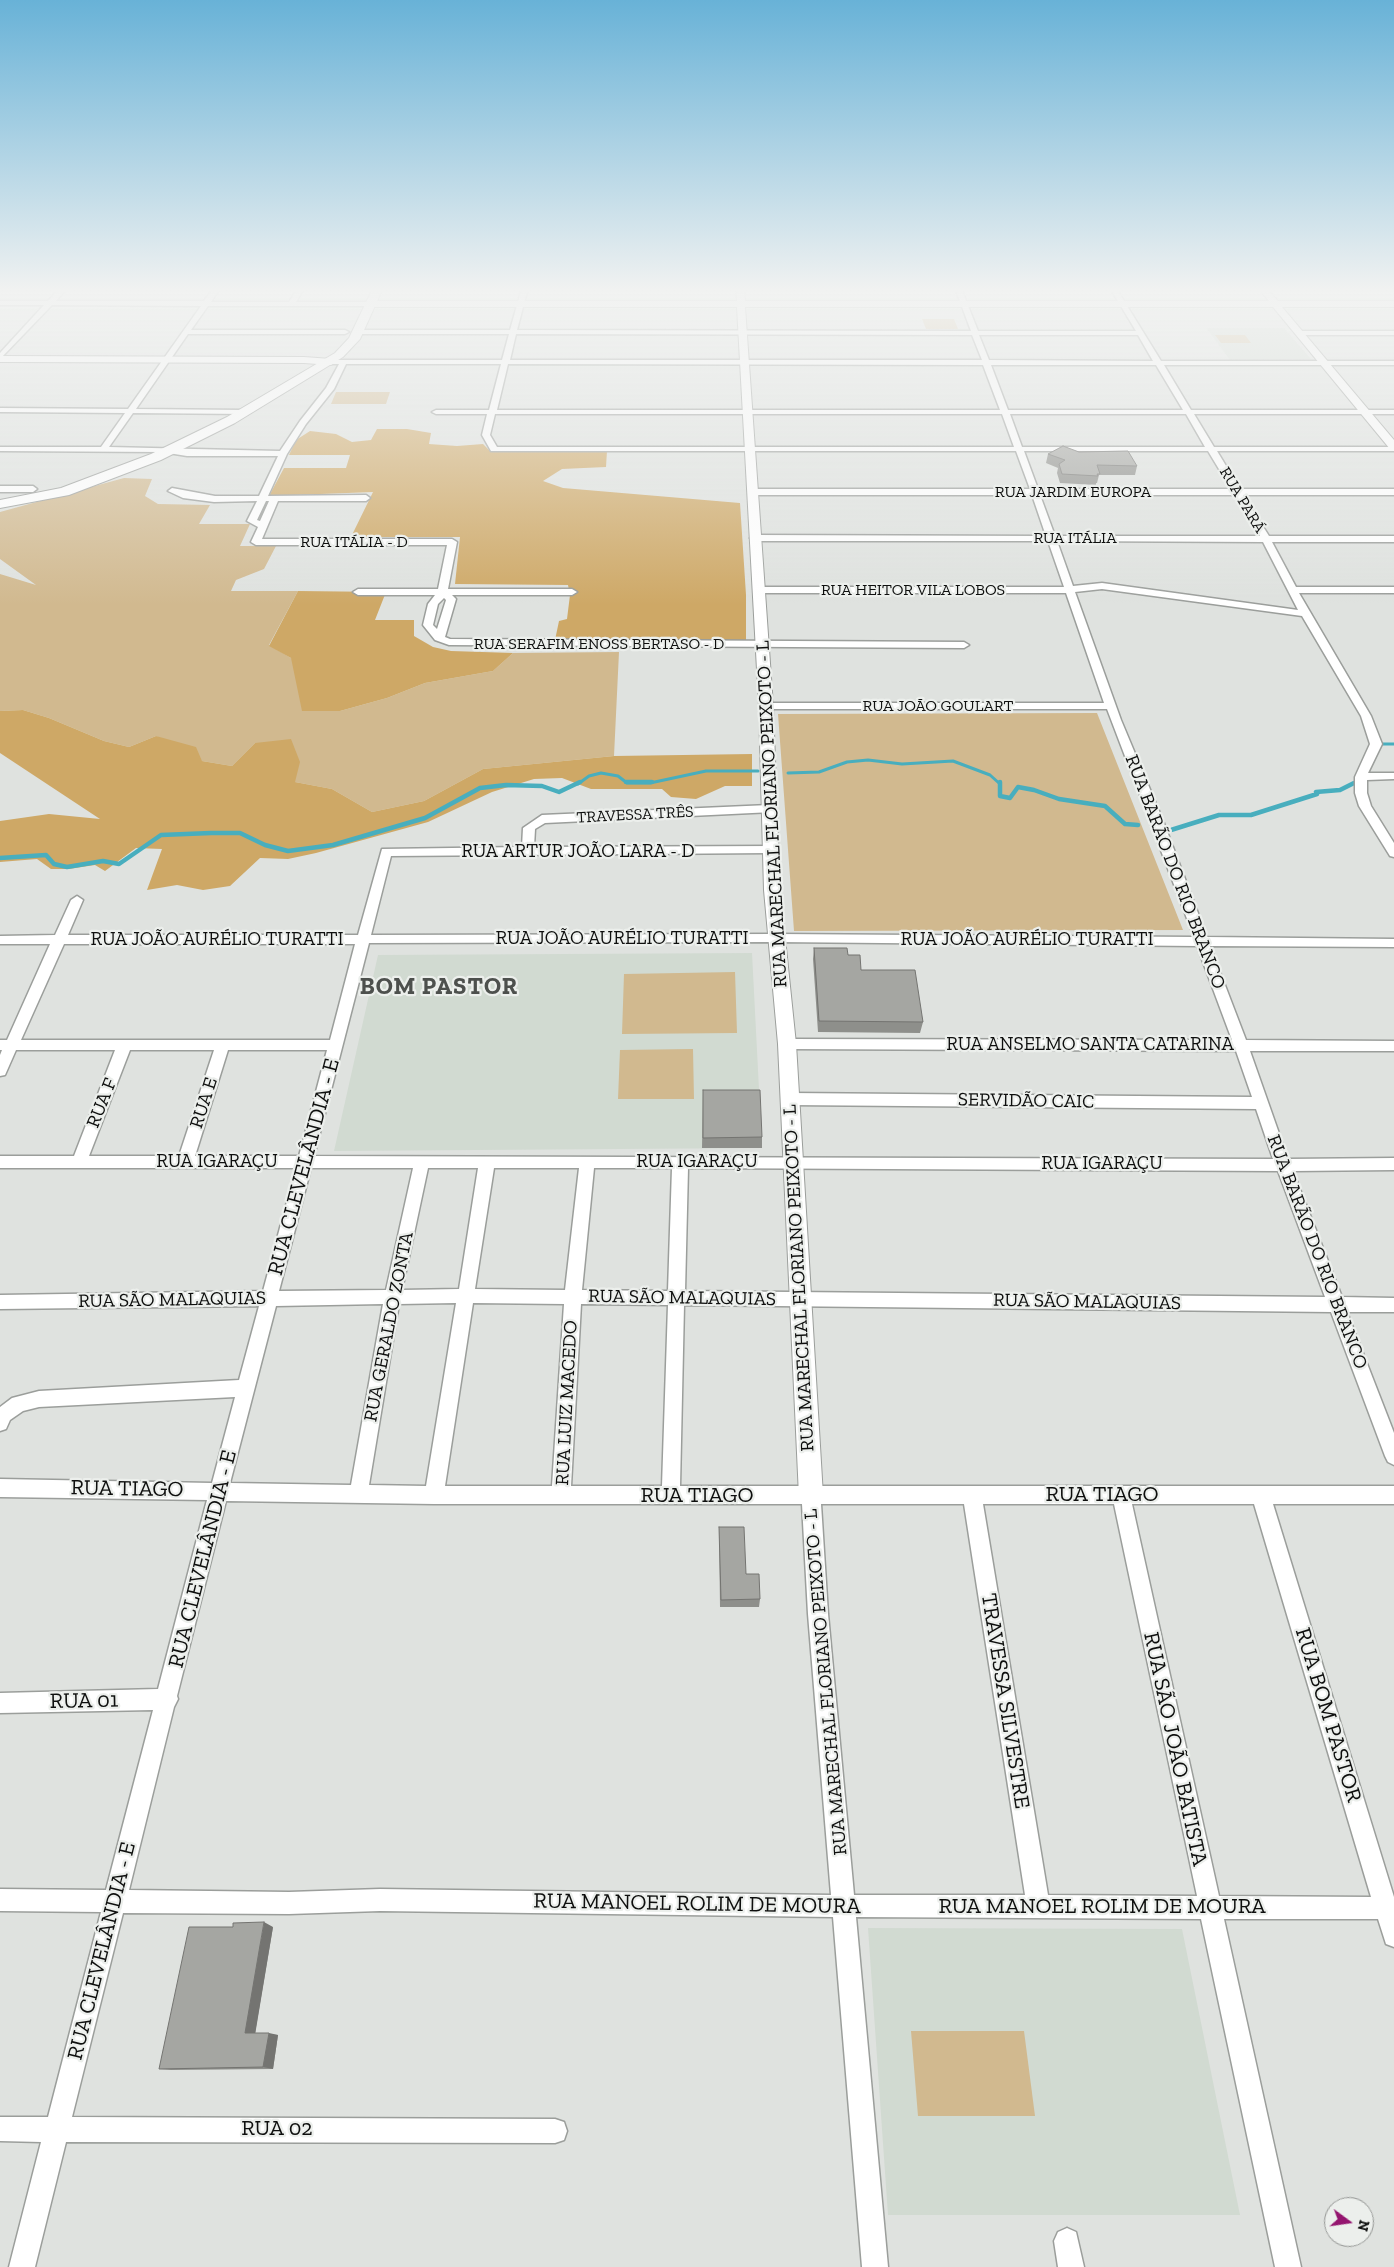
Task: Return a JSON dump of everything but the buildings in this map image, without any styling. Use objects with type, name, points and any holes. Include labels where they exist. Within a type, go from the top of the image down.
[{"type":"main road","points":[[0,504],[66,485],[166,450],[274,394]]},
{"type":"main road","points":[[0,500],[31,494]]},
{"type":"street","points":[[104,449],[142,394]]},
{"type":"street","points":[[275,498],[263,526],[252,521],[283,454],[303,423],[326,394]]},
{"type":"street","points":[[497,394],[486,435],[494,449],[1394,448]]},
{"type":"street","name":"RUA MARECHAL FLORIANO PEIXOTO - L","points":[[747,394],[766,706],[770,849],[787,1044],[799,1299],[818,1614],[875,2267]]},
{"type":"street","name":"RUA BARÃO DO RIO BRANCO","points":[[998,394],[1035,492],[1068,590],[1111,706],[1156,818],[1241,1046],[1283,1166],[1394,1456]]},
{"type":"street","name":"RUA PARÁ","points":[[1178,394],[1266,539],[1305,614],[1366,716],[1376,744],[1361,777]]},
{"type":"street","points":[[1355,394],[1394,448]]},
{"type":"street","points":[[0,410],[241,412]]},
{"type":"street","points":[[436,412],[1394,412]]},
{"type":"street","points":[[1370,412],[1394,434]]},
{"type":"street","points":[[0,449],[166,450],[283,454]]},
{"type":"street","points":[[0,489],[31,494]]},
{"type":"street","points":[[172,491],[183,495],[204,496],[264,495],[275,498],[366,498]]},
{"type":"street","name":"RUA JARDIM EUROPA","points":[[753,492],[1394,492]]},
{"type":"street","name":"RUA ITÁLIA - D","points":[[263,526],[256,542],[452,542],[443,580],[443,592]]},
{"type":"street","name":"RUA ITÁLIA","points":[[755,538],[1394,539]]},
{"type":"street","name":"RUA HEITOR VILA LOBOS","points":[[759,590],[1068,590],[1102,586],[1305,614]]},
{"type":"street","points":[[1292,590],[1394,590]]},
{"type":"street","points":[[358,592],[572,592]]},
{"type":"street","points":[[439,638],[428,625],[433,604],[443,592]]},
{"type":"street","points":[[439,638],[451,599],[443,592]]},
{"type":"street","name":"RUA SERAFIM ENOSS BERTASO - D","points":[[439,638],[449,642],[471,643],[964,645]]},
{"type":"street","name":"RUA JOÃO GOULART","points":[[766,706],[1111,706]]},
{"type":"street","points":[[1394,776],[1361,777],[1361,793],[1365,806],[1394,853]]},
{"type":"street","name":"TRAVESSA TRÊS","points":[[528,851],[529,828],[533,823],[542,819],[768,809]]},
{"type":"street","name":"RUA ARTUR JOÃO LARA - D","points":[[386,852],[683,852],[770,849]]},
{"type":"street","name":"RUA CLEVELÂNDIA - E","points":[[22,2267],[114,1902],[168,1699],[219,1490],[386,852]]},
{"type":"street","points":[[0,1071],[6,1045],[77,900]]},
{"type":"street","name":"RUA JOÃO AURÉLIO TURATTI","points":[[0,940],[777,938],[1394,943]]},
{"type":"street","name":"RUA F","points":[[78,1162],[125,1044]]},
{"type":"street","name":"RUA E","points":[[185,1162],[223,1044]]},
{"type":"street","name":"RUA ANSELMO SANTA CATARINA","points":[[787,1044],[1394,1046]]},
{"type":"street","points":[[6,1045],[337,1045]]},
{"type":"street","name":"SERVIDÃO CAIC","points":[[790,1099],[1262,1104]]},
{"type":"street","name":"RUA IGARAÇU","points":[[0,1162],[793,1162],[1283,1166],[1394,1164]]},
{"type":"street","name":"RUA GERALDO ZONTA","points":[[359,1492],[392,1298],[422,1162]]},
{"type":"street","points":[[434,1495],[488,1162]]},
{"type":"street","name":"RUA LUIZ MACEDO","points":[[561,1495],[573,1297],[587,1162]]},
{"type":"street","points":[[670,1496],[680,1162]]},
{"type":"street","name":"RUA SÃO MALAQUIAS","points":[[0,1302],[465,1296],[675,1300],[799,1299],[1394,1305]]},
{"type":"street","points":[[0,1423],[4,1414],[18,1404],[39,1399],[247,1388]]},
{"type":"street","name":"RUA TIAGO","points":[[0,1488],[359,1492],[434,1495],[1394,1495]]},
{"type":"street","name":"RUA SÃO JOÃO BATISTA","points":[[1121,1495],[1288,2267]]},
{"type":"street","name":"RUA BOM PASTOR","points":[[1261,1495],[1390,1908],[1394,1936]]},
{"type":"street","name":"TRAVESSA SILVESTRE","points":[[972,1496],[1038,1906]]},
{"type":"street","name":"RUA 01","points":[[0,1702],[168,1699]]},
{"type":"street","name":"RUA MANOEL ROLIM DE MOURA","points":[[0,1900],[289,1903],[380,1900],[844,1906],[1390,1908]]},
{"type":"street","name":"RUA 02","points":[[0,2129],[555,2130]]},
{"type":"street","points":[[1067,2241],[1071,2267]]},
{"type":"shaded area","points":[[335,394],[389,394],[386,404],[331,404]]},
{"type":"shaded area","points":[[377,429],[407,429],[431,433],[429,444],[457,446],[483,444],[491,452],[607,451],[606,467],[562,469],[543,481],[563,488],[740,503],[746,595],[746,643],[555,640],[559,621],[567,619],[570,595],[568,585],[455,584],[460,537],[351,537],[373,492],[269,496],[284,468],[346,468],[350,455],[289,455],[296,440],[310,431],[336,434],[352,442],[371,440]]},
{"type":"shaded area","points":[[124,478],[152,479],[145,496],[158,504],[210,505],[199,524],[250,524],[240,546],[276,546],[264,569],[236,580],[231,591],[298,591],[269,645],[291,658],[340,711],[387,698],[425,683],[493,671],[513,653],[619,652],[614,756],[483,769],[424,801],[372,812],[332,789],[295,782],[255,743],[232,766],[202,761],[156,736],[129,747],[104,741],[49,718],[23,710],[0,711],[0,574],[36,585],[0,559],[0,512]]},
{"type":"shaded area","points":[[298,591],[386,592],[375,620],[414,620],[414,636],[433,647],[451,651],[513,653],[493,671],[425,683],[387,698],[340,711],[302,711],[291,658],[269,646]]},
{"type":"shaded area","points":[[23,710],[49,718],[104,741],[129,747],[156,736],[196,747],[202,761],[232,766],[255,743],[291,739],[300,762],[295,782],[332,789],[372,812],[424,801],[483,769],[614,756],[752,754],[752,786],[725,786],[696,799],[671,797],[662,789],[591,789],[562,778],[534,779],[492,792],[428,822],[288,859],[260,858],[230,886],[203,890],[177,885],[147,890],[162,849],[136,848],[105,871],[95,865],[69,869],[51,869],[37,859],[0,862],[0,821],[49,814],[100,819],[0,753],[0,711]]},
{"type":"shaded area","points":[[1097,713],[1183,930],[794,931],[778,714]]},
{"type":"shaded area","points":[[752,953],[762,1148],[334,1151],[378,955]]},
{"type":"shaded area","points":[[735,972],[737,1033],[622,1034],[624,974]]},
{"type":"shaded area","points":[[693,1049],[694,1099],[618,1099],[620,1050]]},
{"type":"shaded area","points":[[868,1928],[1182,1929],[1240,2215],[888,2215]]},
{"type":"shaded area","points":[[911,2031],[1024,2031],[1035,2116],[918,2116]]},
{"type":"waterway","points":[[1380,744],[1394,744]]},
{"type":"waterway","points":[[788,773],[819,772],[847,762],[868,760],[902,764],[953,761],[990,775],[1000,784]]},
{"type":"waterway","points":[[578,784],[589,776],[601,773],[618,776],[627,783],[650,783],[706,771],[758,771]]},
{"type":"waterway","points":[[0,858],[46,855],[54,864],[67,867],[103,861],[119,864],[161,835],[211,833],[240,833],[265,845],[288,851],[333,845],[425,818],[480,788],[506,785],[542,786],[559,792],[580,782]]},
{"type":"waterway","points":[[626,782],[652,782]]},
{"type":"waterway","points":[[1171,830],[1219,815],[1251,815],[1317,794],[1316,792],[1340,790],[1354,783]]},
{"type":"waterway","points":[[1000,784],[1000,796],[1010,798],[1018,787],[1034,790],[1059,799],[1105,806],[1125,824],[1138,825]]},
{"type":"district","name":"BOM PASTOR","points":[[439,987]]}]
